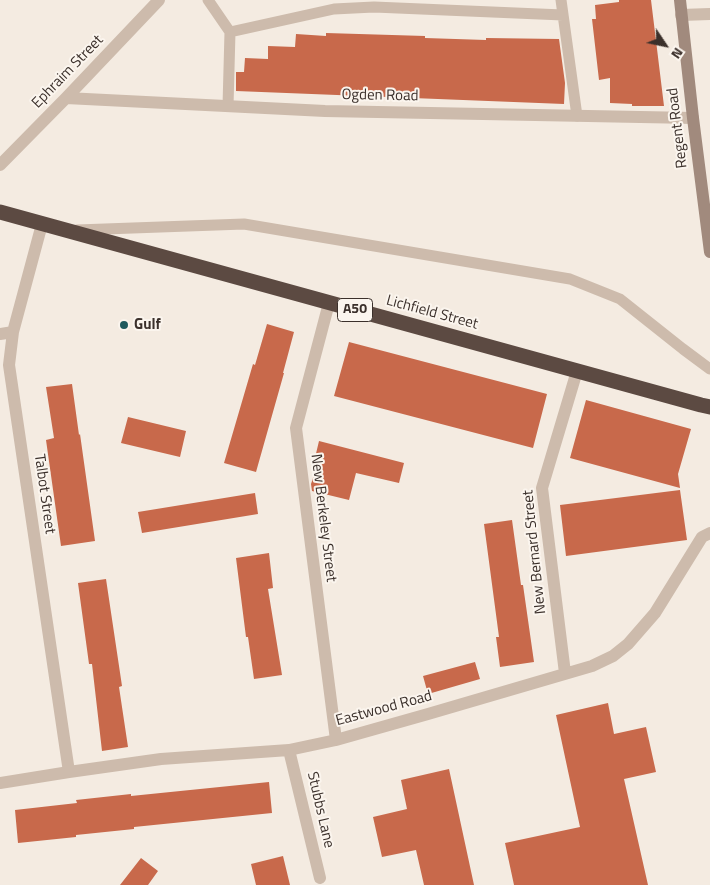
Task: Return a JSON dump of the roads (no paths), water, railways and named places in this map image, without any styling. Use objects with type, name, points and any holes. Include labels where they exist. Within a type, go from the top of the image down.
[{"type":"highway","name":"Lichfield Street","points":[[0,212],[710,407]]},
{"type":"street","name":"Ephraim Street","points":[[0,165],[159,0]]},
{"type":"street","name":"Regent Road","points":[[680,0],[692,118],[706,203],[710,252]]},
{"type":"street","points":[[682,15],[710,14]]},
{"type":"street","name":"Ogden Road","points":[[66,98],[325,111],[692,118]]},
{"type":"street","name":"Talbot Street","points":[[42,224],[6,333],[9,365],[69,772]]},
{"type":"street","name":"New Berkeley Street","points":[[329,303],[296,428],[336,740]]},
{"type":"street","name":"New Bernard Street","points":[[565,674],[542,488],[577,371]]},
{"type":"street","name":"Eastwood Road","points":[[0,784],[161,758],[289,750],[336,740],[592,666],[613,656],[628,644],[655,613],[702,537],[710,533]]},
{"type":"street","name":"Stubbs Lane","points":[[289,750],[320,878]]},
{"type":"lane","points":[[208,0],[230,32],[228,106]]},
{"type":"lane","points":[[561,0],[578,116]]},
{"type":"lane","points":[[230,32],[334,9],[374,7],[563,15]]},
{"type":"lane","points":[[65,230],[244,224],[570,279],[620,299],[710,369]]},
{"type":"place","name":"Gulf","points":[[124,325]]}]
